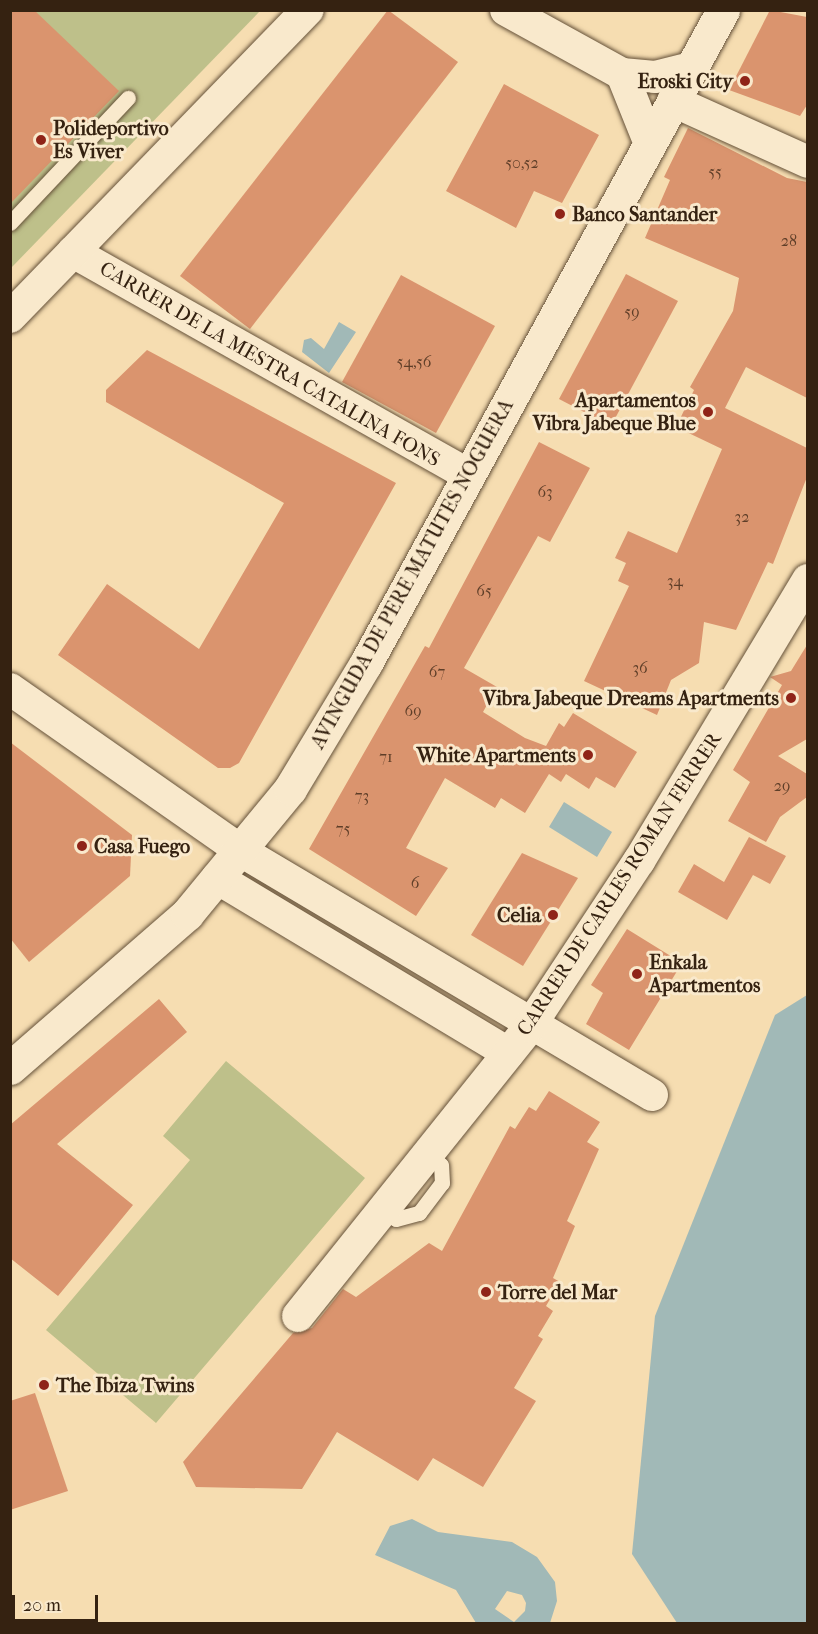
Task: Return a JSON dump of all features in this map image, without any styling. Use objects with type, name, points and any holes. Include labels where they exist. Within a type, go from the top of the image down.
[{"type":"street","points":[[11,316],[308,10]]},
{"type":"street","points":[[506,10],[622,74],[655,77],[691,68]]},
{"type":"street","name":"AVINGUDA DE PERE MATUTES NOGUERA","points":[[10,1068],[136,962],[217,878],[240,851],[324,735],[723,10]]},
{"type":"street","points":[[622,74],[650,144]]},
{"type":"street","points":[[673,101],[807,162]]},
{"type":"street","name":"CARRER DE LA MESTRA CATALINA FONS","points":[[73,252],[468,476]]},
{"type":"street","name":"CARRER DE CARLES ROMAN FERRER","points":[[298,1316],[530,1026],[639,861],[807,580]]},
{"type":"street","points":[[10,689],[240,851],[530,1026],[652,1095]]},
{"type":"street","points":[[217,878],[508,1053]]},
{"type":"lane","points":[[10,223],[128,98]]},
{"type":"green space","points":[[11,11],[260,11],[11,268]]},
{"type":"green space","points":[[226,1061],[365,1178],[156,1423],[46,1330],[190,1160],[163,1136]]},
{"type":"water","points":[[339,322],[356,332],[329,373],[302,352],[304,340],[311,338],[324,349]]},
{"type":"water","points":[[564,802],[612,832],[597,857],[549,827]]},
{"type":"water","points":[[807,995],[807,1623],[677,1623],[632,1554],[655,1316],[775,1015]]},
{"type":"water","points":[[412,1519],[438,1532],[512,1542],[537,1557],[555,1582],[557,1601],[550,1623],[476,1623],[456,1590],[375,1555],[390,1526]],"holes":[[[507,1591],[522,1595],[526,1603],[525,1611],[514,1622],[495,1609]]]},
{"type":"building","name":"Polideportivo Es Viver","points":[[10,10],[34,10],[119,91],[10,204]]},
{"type":"building","points":[[388,10],[458,62],[250,329],[180,276]]},
{"type":"building","points":[[770,10],[807,17],[807,105],[800,116],[729,90]]},
{"type":"building","points":[[504,84],[599,135],[562,203],[534,191],[516,228],[446,191]]},
{"type":"building","points":[[688,128],[787,178],[807,182],[807,398],[746,367],[725,408],[807,448],[807,477],[773,564],[768,562],[736,630],[704,622],[699,663],[671,680],[657,715],[584,681],[629,586],[618,581],[626,563],[615,558],[628,531],[677,553],[722,449],[676,427],[694,390],[690,387],[733,311],[739,278],[645,238],[670,180],[664,177]]},
{"type":"building","points":[[626,274],[678,301],[611,426],[559,399]]},
{"type":"building","points":[[401,275],[495,326],[436,433],[342,382]]},
{"type":"building","points":[[147,350],[396,483],[239,763],[230,768],[218,768],[58,655],[107,584],[199,649],[284,503],[106,402],[106,390]]},
{"type":"building","points":[[539,442],[590,468],[550,542],[538,536],[464,668],[497,687],[483,712],[525,738],[546,746],[559,723],[564,727],[573,713],[637,752],[615,788],[596,777],[589,789],[566,774],[561,782],[549,774],[525,813],[501,798],[495,808],[445,778],[406,848],[448,868],[416,916],[309,849],[425,646],[429,648]]},
{"type":"building","points":[[807,645],[807,739],[778,756],[807,774],[807,797],[780,817],[766,842],[728,821],[750,782],[733,770],[782,685],[770,677],[791,671]]},
{"type":"building","name":"Casa Fuego","points":[[10,742],[132,835],[130,876],[29,962],[10,938]]},
{"type":"building","points":[[749,837],[786,856],[770,884],[753,875],[727,920],[678,892],[694,864],[724,882]]},
{"type":"building","points":[[522,853],[578,878],[523,966],[471,935]]},
{"type":"building","name":"Enkala Apartmentos","points":[[627,929],[682,963],[629,1050],[586,1024],[603,993],[591,985]]},
{"type":"building","points":[[159,999],[187,1032],[57,1144],[133,1205],[58,1296],[10,1258],[10,1125]]},
{"type":"building","name":"Torre del Mar","points":[[549,1091],[600,1122],[587,1142],[599,1149],[567,1221],[575,1226],[553,1278],[560,1282],[546,1306],[553,1311],[538,1336],[543,1339],[514,1388],[536,1401],[483,1487],[433,1458],[418,1481],[337,1432],[302,1489],[196,1487],[183,1462],[293,1333],[312,1328],[343,1289],[356,1297],[429,1243],[442,1251],[510,1126],[515,1129],[529,1107],[536,1111]]},
{"type":"building","points":[[35,1393],[68,1491],[10,1510],[10,1401]]},
{"type":"place","name":"Eroski City","points":[[745,81]]},
{"type":"place","name":"Polideportivo Es Viver","points":[[41,140]]},
{"type":"place","name":"Banco Santander","points":[[560,214]]},
{"type":"place","name":"Apartamentos Vibra Jabeque Blue","points":[[708,412]]},
{"type":"place","name":"Vibra Jabeque Dreams Apartments","points":[[791,698]]},
{"type":"place","name":"White Apartments","points":[[588,755]]},
{"type":"place","name":"Casa Fuego","points":[[82,846]]},
{"type":"place","name":"Celia","points":[[553,915]]},
{"type":"place","name":"Enkala Apartmentos","points":[[637,974]]},
{"type":"place","name":"Torre del Mar","points":[[486,1292]]},
{"type":"place","name":"The Ibiza Twins","points":[[44,1385]]}]
